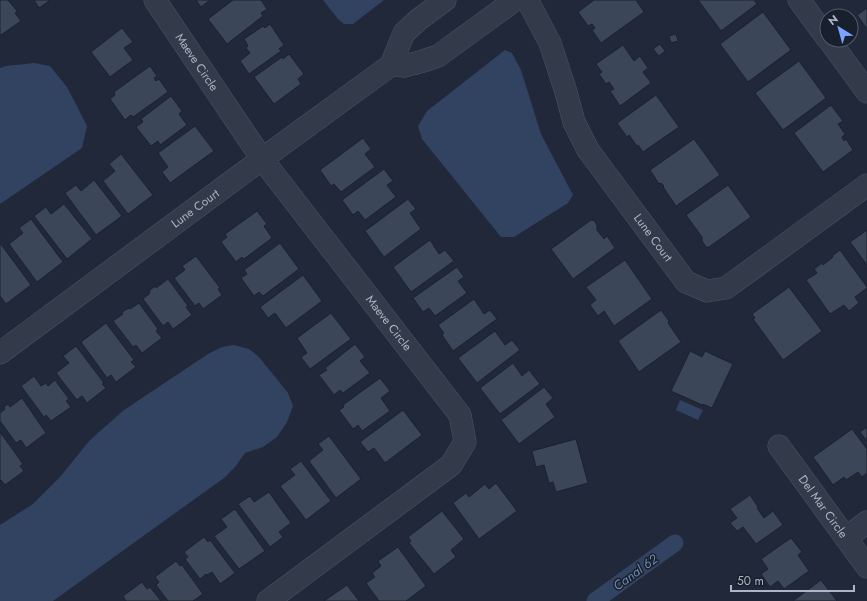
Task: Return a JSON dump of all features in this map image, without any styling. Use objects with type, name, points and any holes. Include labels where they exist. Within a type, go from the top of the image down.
[{"type":"street","name":"Maeve Circle","points":[[155,0],[262,159],[460,415],[465,442],[451,465],[268,601]]},
{"type":"street","points":[[445,0],[418,20],[404,33],[391,65],[404,66],[438,56],[515,0]]},
{"type":"street","name":"Lune Court","points":[[526,0],[550,43],[574,122],[588,150],[686,282],[707,291],[726,288],[867,185]]},
{"type":"street","points":[[800,0],[819,26]]},
{"type":"street","points":[[835,48],[867,92]]},
{"type":"street","name":"Lune Court","points":[[0,353],[391,65]]},
{"type":"street","name":"Del Mar Circle","points":[[779,446],[867,567]]},
{"type":"street","points":[[846,538],[867,522]]},
{"type":"water","points":[[323,0],[384,0],[353,24],[344,24],[338,19]]},
{"type":"water","points":[[505,50],[512,53],[521,70],[541,134],[573,195],[568,203],[514,237],[501,237],[422,139],[418,126],[427,111]]},
{"type":"water","points":[[34,63],[50,66],[67,87],[87,126],[82,148],[0,204],[0,68]]},
{"type":"water","points":[[234,345],[249,349],[259,357],[288,393],[293,406],[287,422],[277,437],[263,447],[245,453],[235,467],[224,478],[53,601],[0,601],[0,525],[33,504],[60,477],[90,440],[124,410],[208,354],[222,347]]},
{"type":"water","points":[[680,400],[703,410],[698,420],[676,410]]},
{"type":"building","points":[[0,0],[8,0],[17,11],[15,13],[21,21],[1,35],[0,34]]},
{"type":"building","points":[[34,0],[48,0],[49,1],[39,8]]},
{"type":"building","points":[[196,0],[210,0],[201,7]]},
{"type":"building","points":[[233,0],[261,0],[267,9],[261,13],[263,16],[227,44],[208,19]]},
{"type":"building","points":[[594,0],[636,0],[644,12],[601,43],[592,30],[595,28],[592,24],[588,26],[578,12]]},
{"type":"building","points":[[698,0],[754,0],[757,4],[721,31]]},
{"type":"building","points":[[867,8],[867,29],[859,18],[859,14]]},
{"type":"building","points":[[763,12],[791,50],[748,82],[720,44]]},
{"type":"building","points":[[270,24],[284,45],[279,49],[281,51],[249,74],[240,61],[250,53],[246,48],[248,46],[244,39],[263,26],[265,28]]},
{"type":"building","points":[[122,28],[133,42],[124,48],[133,60],[110,77],[91,52]]},
{"type":"building","points":[[676,34],[678,41],[671,43],[669,36]]},
{"type":"building","points":[[660,44],[665,51],[659,56],[653,49]]},
{"type":"building","points":[[623,45],[634,61],[640,56],[648,68],[643,72],[651,83],[620,106],[610,91],[614,89],[609,82],[606,84],[599,74],[602,72],[596,64]]},
{"type":"building","points":[[289,54],[304,74],[298,79],[301,84],[274,104],[254,77],[282,57],[283,59]]},
{"type":"building","points":[[799,61],[826,98],[783,130],[755,93]]},
{"type":"building","points":[[150,66],[157,76],[154,78],[156,81],[159,79],[168,92],[133,117],[131,115],[125,120],[110,99],[115,95],[114,92]]},
{"type":"building","points":[[656,95],[679,127],[643,152],[629,135],[627,137],[617,123]]},
{"type":"building","points":[[171,96],[182,111],[179,114],[187,125],[160,145],[158,141],[151,146],[136,127],[143,122],[141,119]]},
{"type":"building","points":[[831,105],[843,121],[838,124],[845,134],[842,137],[844,141],[846,139],[853,150],[823,172],[794,133]]},
{"type":"building","points":[[195,126],[214,151],[170,183],[162,172],[168,167],[158,153]]},
{"type":"building","points":[[363,138],[371,149],[365,154],[375,167],[341,192],[334,184],[331,186],[320,170]]},
{"type":"building","points":[[694,139],[720,175],[676,206],[663,187],[664,186],[661,183],[659,184],[650,170]]},
{"type":"building","points":[[121,154],[153,195],[128,214],[103,181],[115,171],[109,164]]},
{"type":"building","points":[[384,169],[393,181],[387,185],[396,197],[365,220],[358,211],[353,215],[342,200]]},
{"type":"building","points":[[94,180],[122,216],[96,235],[65,193],[76,185],[81,191]]},
{"type":"building","points":[[728,185],[751,217],[709,247],[706,247],[702,241],[702,237],[686,215]]},
{"type":"building","points":[[408,199],[416,209],[410,213],[421,229],[384,257],[365,231]]},
{"type":"building","points":[[64,204],[92,239],[67,259],[34,216],[46,207],[51,214]]},
{"type":"building","points":[[257,211],[267,224],[264,226],[272,238],[244,259],[242,257],[236,262],[221,242],[227,237],[225,234]]},
{"type":"building","points":[[31,219],[63,262],[37,282],[9,244],[23,233],[19,228]]},
{"type":"building","points":[[591,220],[595,221],[597,230],[604,239],[607,236],[615,248],[573,279],[551,249]]},
{"type":"building","points":[[867,230],[867,265],[850,242]]},
{"type":"building","points":[[430,240],[439,254],[445,250],[454,261],[411,292],[393,267]]},
{"type":"building","points":[[0,243],[31,285],[6,304],[0,296]]},
{"type":"building","points":[[280,243],[299,269],[263,296],[259,292],[254,296],[241,278],[247,274],[244,270]]},
{"type":"building","points":[[840,250],[867,288],[855,297],[859,303],[849,311],[844,305],[830,314],[806,280],[817,273],[814,269],[822,263],[823,265]]},
{"type":"building","points":[[196,256],[220,288],[218,289],[222,295],[203,309],[199,303],[195,306],[174,278],[185,270],[182,266]]},
{"type":"building","points":[[625,260],[652,299],[614,326],[604,311],[598,316],[590,305],[596,300],[586,287]]},
{"type":"building","points":[[457,267],[464,277],[458,281],[467,293],[435,316],[429,308],[423,312],[413,298]]},
{"type":"building","points":[[303,275],[322,301],[286,328],[275,313],[268,318],[260,307]]},
{"type":"building","points":[[168,279],[188,306],[186,307],[192,315],[173,329],[168,322],[163,326],[143,299],[155,286],[156,288]]},
{"type":"building","points":[[789,287],[822,331],[783,360],[753,319],[755,318],[752,314]]},
{"type":"building","points":[[474,299],[484,314],[490,310],[497,319],[453,351],[442,335],[444,333],[438,325]]},
{"type":"building","points":[[139,303],[158,329],[156,331],[162,338],[142,353],[136,345],[133,347],[113,321],[123,314],[122,312]]},
{"type":"building","points":[[661,310],[681,342],[639,372],[618,341]]},
{"type":"building","points":[[331,313],[351,339],[310,369],[301,357],[307,353],[297,338]]},
{"type":"building","points":[[106,323],[134,360],[131,362],[136,367],[116,382],[111,375],[107,378],[81,342]]},
{"type":"building","points":[[495,331],[505,345],[512,340],[520,350],[477,383],[458,358]]},
{"type":"building","points":[[355,344],[365,357],[360,361],[370,373],[343,393],[340,390],[334,395],[319,375],[327,370],[325,368]]},
{"type":"building","points":[[76,346],[104,383],[102,384],[106,388],[87,403],[82,396],[77,400],[56,373],[69,363],[63,356]]},
{"type":"building","points":[[690,351],[702,357],[705,351],[733,364],[712,408],[671,391]]},
{"type":"building","points":[[513,363],[522,376],[529,370],[540,384],[500,414],[480,388]]},
{"type":"building","points":[[34,376],[41,386],[46,383],[48,386],[55,380],[69,399],[66,401],[71,407],[51,421],[46,415],[44,417],[21,386]]},
{"type":"building","points":[[380,378],[390,391],[381,398],[390,411],[362,431],[358,425],[353,429],[339,410],[344,407],[343,405]]},
{"type":"building","points":[[544,387],[553,398],[546,404],[555,417],[519,444],[501,420]]},
{"type":"building","points":[[22,398],[46,433],[26,448],[21,440],[16,443],[0,421],[0,413],[5,409],[4,407],[8,404],[10,407]]},
{"type":"building","points":[[403,410],[422,435],[385,463],[374,448],[368,452],[360,442]]},
{"type":"building","points":[[867,427],[867,441],[860,432]]},
{"type":"building","points":[[852,429],[867,449],[867,473],[862,477],[858,472],[846,480],[844,477],[833,485],[813,457]]},
{"type":"building","points":[[0,432],[23,464],[20,466],[24,471],[5,485],[1,480],[0,481]]},
{"type":"building","points":[[329,436],[361,479],[336,498],[309,461],[323,450],[318,444]]},
{"type":"building","points":[[576,439],[588,483],[556,492],[553,482],[549,483],[544,465],[536,467],[532,451]]},
{"type":"building","points":[[301,461],[331,501],[306,520],[280,486],[295,475],[290,469]]},
{"type":"building","points":[[496,483],[517,511],[479,539],[453,503],[466,493],[469,497],[485,484],[489,489]]},
{"type":"building","points":[[269,492],[291,523],[279,532],[283,537],[270,547],[238,504],[250,496],[254,502]]},
{"type":"building","points":[[750,495],[764,518],[773,511],[783,525],[756,544],[743,527],[737,531],[730,523],[737,518],[730,509]]},
{"type":"building","points":[[235,509],[265,551],[239,569],[214,536],[227,527],[221,519]]},
{"type":"building","points":[[442,511],[464,539],[451,550],[456,557],[434,574],[409,543],[411,541],[408,537]]},
{"type":"building","points":[[204,537],[208,542],[210,540],[235,573],[220,584],[212,572],[207,575],[206,574],[200,579],[185,559],[188,557],[184,552]]},
{"type":"building","points":[[791,538],[802,552],[798,555],[809,571],[784,589],[778,581],[770,587],[761,574],[768,569],[761,559]]},
{"type":"building","points":[[398,547],[426,586],[406,601],[379,601],[366,583],[375,577],[372,573],[381,566],[378,561]]},
{"type":"building","points":[[176,561],[180,566],[182,565],[203,594],[193,601],[168,601],[156,585],[159,582],[155,577]]},
{"type":"building","points":[[821,580],[837,601],[793,601]]},
{"type":"building","points":[[142,582],[147,589],[150,587],[161,601],[126,601],[123,596]]},
{"type":"building","points":[[347,585],[359,601],[324,601]]},
{"type":"waterway","name":"Canal 62","points":[[595,601],[675,543]]}]
